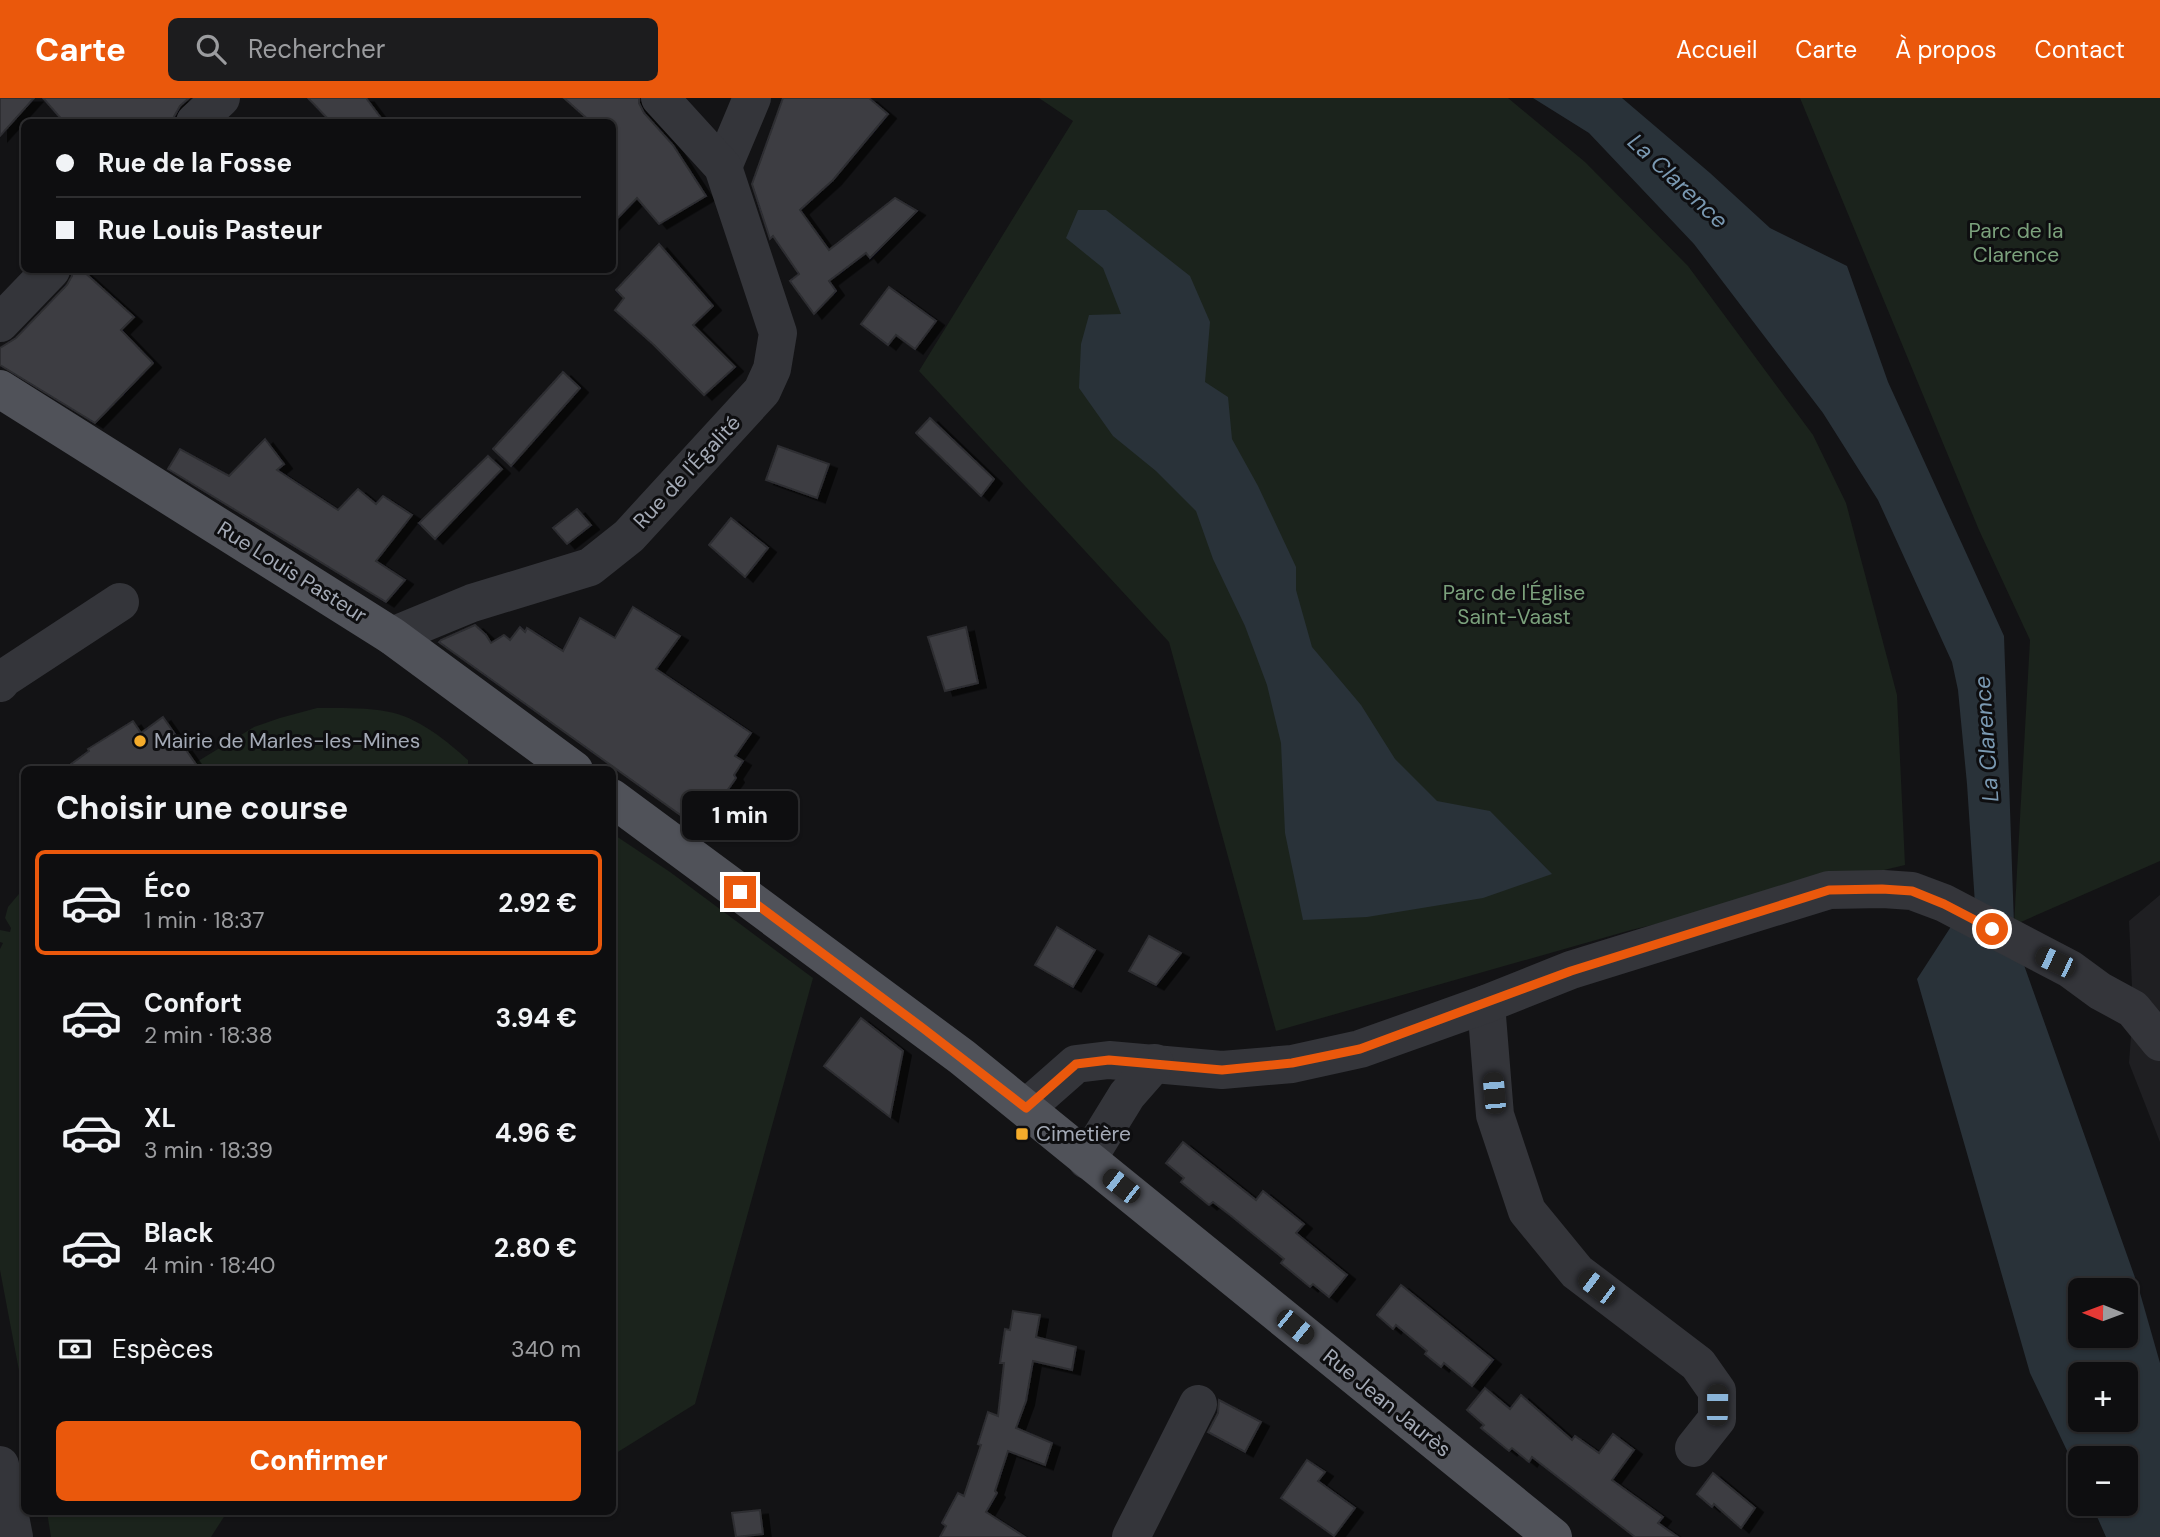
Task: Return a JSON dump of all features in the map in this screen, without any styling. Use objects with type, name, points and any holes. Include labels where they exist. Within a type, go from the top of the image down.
[{"type":"main road","name":"Rue Louis Pasteur","points":[[0,389],[392,636],[569,766]]},
{"type":"main road","points":[[616,801],[867,986],[1026,1108]]},
{"type":"main road","name":"Rue Jean Jaurès","points":[[1026,1108],[1553,1537]]},
{"type":"street","points":[[198,119],[221,98]]},
{"type":"street","points":[[660,98],[723,167],[752,98]]},
{"type":"street","name":"Rue de l'Égalité","points":[[392,636],[472,603],[590,567],[629,536],[762,391],[772,369],[778,333],[723,167]]},
{"type":"street","points":[[0,323],[48,273]]},
{"type":"street","points":[[0,683],[120,602]]},
{"type":"street","points":[[1026,1108],[1076,1064],[1109,1060],[1222,1070],[1292,1063],[1360,1049],[1571,971],[1829,890],[1912,891],[1944,904],[2070,969],[2100,991],[2133,1009],[2160,1042]]},
{"type":"street","points":[[1486,1004],[1495,1115],[1527,1211],[1577,1272],[1698,1364],[1717,1391],[1717,1419],[1694,1448]]},
{"type":"street","points":[[1087,1160],[1127,1095],[1155,1063]]},
{"type":"street","points":[[1131,1537],[1198,1404]]},
{"type":"street","points":[[0,1465],[14,1537]]},
{"type":"shaded area","points":[[2160,895],[2160,1142],[2129,1063],[2133,1009],[2129,921]]},
{"type":"green space","name":"Parc de l'Église Saint-Vaast","points":[[1039,98],[1508,98],[1585,162],[1688,266],[1813,435],[1846,503],[1897,695],[1905,865],[1631,930],[1276,1031],[1169,642],[919,371],[1073,121]]},
{"type":"green space","name":"Parc de la Clarence","points":[[1800,98],[2160,98],[2160,861],[2014,925],[2030,640],[1979,530]]},
{"type":"green space","points":[[317,708],[356,708],[394,713],[433,732],[468,760],[468,766],[197,766],[195,763],[254,727]]},
{"type":"green space","points":[[616,836],[670,872],[813,978],[695,1404],[616,1453]]},
{"type":"green space","points":[[21,892],[21,1381],[0,1270],[0,949],[3,943],[0,942],[0,930],[10,932],[11,928],[5,918],[8,907]]},
{"type":"green space","points":[[47,1515],[225,1515],[211,1537],[51,1537]]},
{"type":"water","name":"La Clarence","points":[[1533,98],[1622,98],[1770,228],[1847,266],[1888,382],[2004,636],[2014,925],[2024,965],[2135,1278],[2068,1278],[2068,1348],[2138,1348],[2138,1286],[2160,1363],[2160,1537],[2106,1537],[2097,1516],[2138,1516],[2138,1446],[2068,1446],[2068,1453],[2030,1373],[1917,979],[1952,925],[1975,904],[1967,784],[1958,690],[1952,662],[1878,500],[1823,413],[1694,244],[1589,133]]},
{"type":"water","points":[[1078,210],[1106,210],[1190,276],[1210,322],[1205,382],[1228,397],[1232,439],[1258,486],[1296,567],[1296,590],[1312,647],[1361,705],[1395,759],[1437,801],[1490,811],[1552,874],[1483,898],[1367,917],[1303,920],[1285,833],[1281,743],[1267,685],[1245,626],[1213,559],[1196,511],[1156,471],[1113,436],[1079,388],[1081,344],[1089,315],[1121,314],[1103,268],[1066,238]]},
{"type":"building","points":[[0,98],[34,98],[0,136]]},
{"type":"building","points":[[43,98],[189,98],[180,106],[173,119],[61,119]]},
{"type":"building","points":[[308,98],[366,98],[382,119],[328,119]]},
{"type":"building","points":[[564,98],[639,98],[644,113],[673,145],[706,196],[659,224],[637,198],[616,220],[616,119],[588,119]]},
{"type":"building","points":[[783,98],[869,98],[888,114],[833,180],[800,210],[829,250],[895,198],[917,211],[870,258],[866,253],[829,281],[836,291],[814,314],[790,281],[799,274],[773,236],[770,239],[752,184]]},
{"type":"building","points":[[659,244],[713,306],[693,325],[735,367],[704,395],[615,310],[624,298],[616,290]]},
{"type":"building","points":[[72,273],[85,273],[134,317],[121,330],[153,363],[95,423],[0,365],[0,348],[16,338],[67,285]]},
{"type":"building","points":[[889,287],[936,321],[915,349],[896,335],[888,345],[861,324]]},
{"type":"building","points":[[563,372],[580,388],[511,466],[493,449]]},
{"type":"building","points":[[930,418],[994,479],[981,496],[916,433]]},
{"type":"building","points":[[265,439],[284,464],[277,470],[338,510],[358,489],[376,504],[383,496],[412,515],[376,561],[405,580],[386,602],[168,469],[180,449],[229,476]]},
{"type":"building","points":[[778,446],[829,464],[817,498],[766,480]]},
{"type":"building","points":[[488,456],[502,469],[435,539],[419,523]]},
{"type":"building","points":[[577,509],[591,525],[567,544],[553,528]]},
{"type":"building","points":[[731,518],[768,548],[745,577],[709,545]]},
{"type":"building","points":[[633,607],[680,636],[656,669],[751,733],[735,756],[743,761],[734,775],[736,778],[700,829],[616,769],[616,766],[612,766],[439,642],[475,625],[491,643],[504,635],[510,640],[520,627],[525,632],[527,628],[563,651],[580,618],[615,638]]},
{"type":"building","points":[[966,627],[978,683],[945,691],[928,637]]},
{"type":"building","name":"Mairie de Marles-les-Mines","points":[[163,717],[197,766],[68,766],[89,751],[88,749],[133,721],[141,733]]},
{"type":"building","points":[[1057,927],[1095,950],[1073,987],[1035,965]]},
{"type":"building","points":[[1149,936],[1181,953],[1156,985],[1129,971]]},
{"type":"building","points":[[861,1018],[903,1051],[890,1117],[824,1066]]},
{"type":"building","points":[[1183,1142],[1256,1200],[1263,1191],[1304,1224],[1296,1233],[1347,1275],[1329,1297],[1313,1284],[1310,1287],[1281,1263],[1284,1259],[1230,1215],[1213,1202],[1209,1205],[1181,1182],[1184,1178],[1166,1163]]},
{"type":"building","points":[[1401,1285],[1493,1360],[1472,1386],[1444,1363],[1441,1367],[1425,1354],[1427,1351],[1396,1325],[1393,1329],[1377,1315]]},
{"type":"building","points":[[1013,1311],[1040,1315],[1036,1337],[1076,1347],[1072,1370],[1033,1361],[1026,1401],[1016,1428],[1052,1443],[1045,1465],[1008,1451],[995,1491],[997,1493],[986,1512],[1025,1537],[940,1537],[946,1526],[942,1523],[958,1493],[964,1496],[981,1445],[978,1444],[988,1412],[998,1416],[1004,1363],[1000,1363],[1005,1329],[1010,1330]]},
{"type":"building","points":[[1485,1388],[1510,1409],[1521,1395],[1572,1440],[1575,1436],[1599,1453],[1613,1434],[1634,1450],[1612,1480],[1663,1517],[1658,1523],[1678,1537],[1635,1537],[1532,1457],[1529,1462],[1512,1448],[1509,1451],[1481,1428],[1484,1425],[1467,1410]]},
{"type":"building","points":[[1219,1400],[1261,1422],[1245,1452],[1208,1432],[1218,1413]]},
{"type":"building","points":[[1307,1460],[1325,1472],[1318,1481],[1355,1508],[1334,1536],[1281,1498]]},
{"type":"building","points":[[1713,1473],[1755,1508],[1741,1528],[1714,1504],[1712,1507],[1697,1494]]},
{"type":"building","points":[[760,1510],[763,1534],[736,1537],[732,1513]]},
{"type":"place","name":"Mairie de Marles-les-Mines","points":[[140,741]]},
{"type":"place","name":"Cimetière","points":[[1022,1134]]},
{"type":"route","points":[[740,892],[1026,1108],[1076,1064],[1109,1060],[1222,1070],[1292,1063],[1360,1049],[1571,971],[1829,890],[1912,891],[1992,929]]}]
